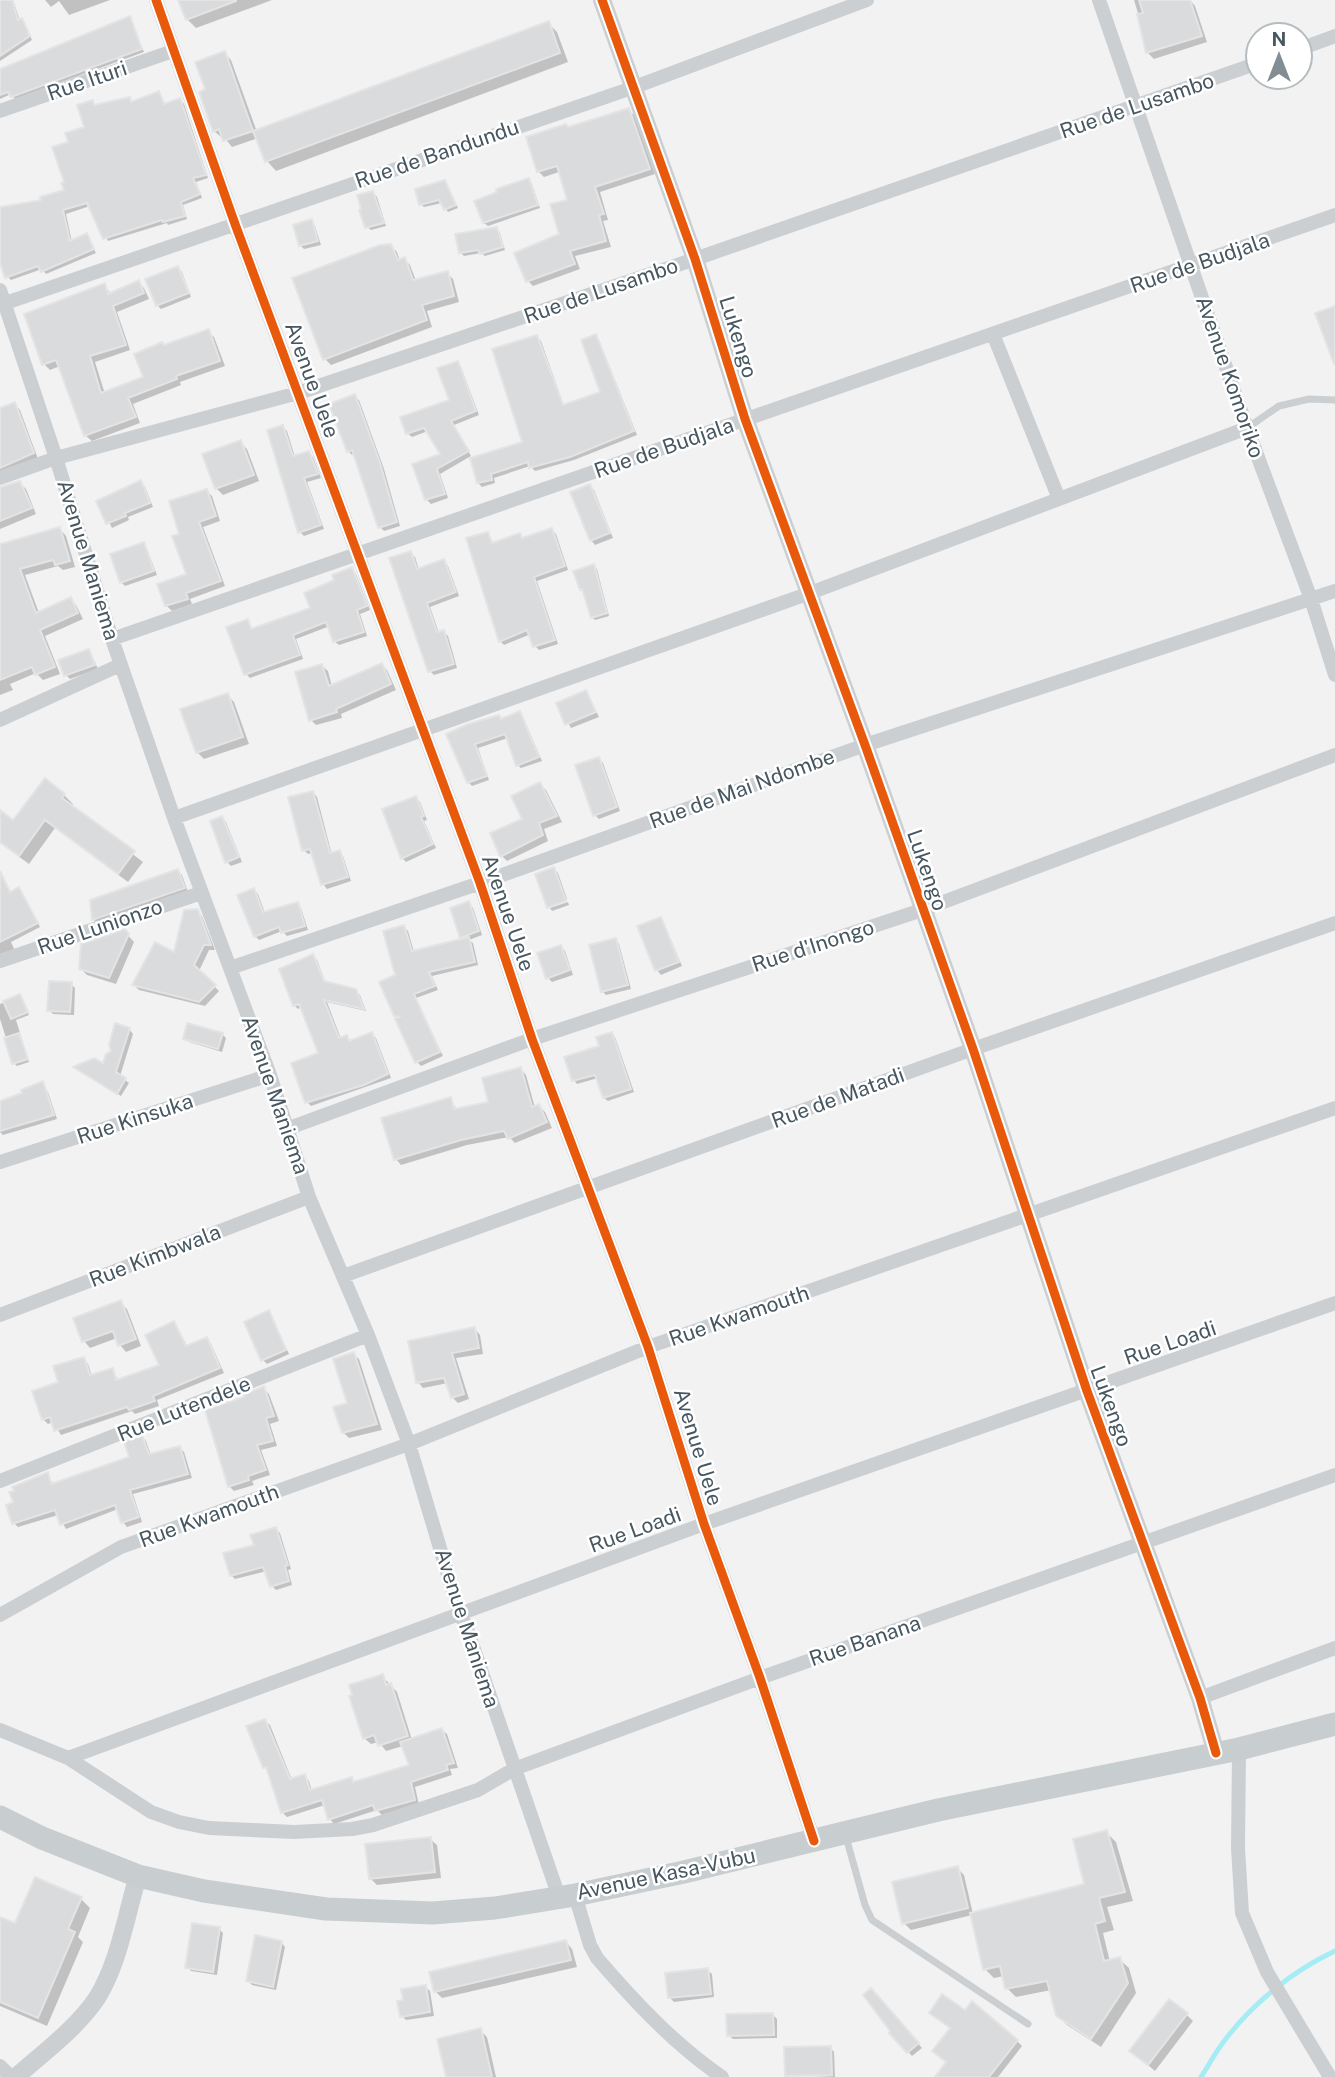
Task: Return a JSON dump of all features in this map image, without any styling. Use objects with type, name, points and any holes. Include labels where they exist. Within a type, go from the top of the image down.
[{"type":"main road","name":"Avenue Kasa-Vubu","points":[[0,1817],[42,1838],[138,1876],[236,1897],[366,1912],[433,1913],[495,1909],[567,1896],[814,1841],[938,1810],[1227,1751],[1335,1724]]},
{"type":"street","name":"Avenue Uele","points":[[156,0],[235,224],[480,884],[533,1039],[648,1347],[704,1524],[760,1678],[814,1841]]},
{"type":"street","name":"Lukengo","points":[[602,0],[695,259],[745,419],[973,1049],[1087,1391],[1200,1698],[1227,1751]]},
{"type":"street","name":"Rue de Bandundu","points":[[2,299],[62,285],[632,88],[867,0]]},
{"type":"street","name":"Avenue Komoriko","points":[[1099,0],[1247,428],[1311,599],[1335,675]]},
{"type":"street","points":[[1314,44],[1335,36]]},
{"type":"street","name":"Rue Ituri","points":[[0,111],[173,51]]},
{"type":"street","name":"Rue de Lusambo","points":[[0,478],[57,458],[298,393],[695,259],[1244,68]]},
{"type":"street","name":"Rue de Budjala","points":[[112,639],[1335,215]]},
{"type":"street","name":"Avenue Maniema","points":[[2,299],[57,458],[120,665],[289,1128],[310,1197],[410,1444],[459,1612],[467,1626],[514,1769],[567,1896],[597,1958],[667,2034],[722,2077]]},
{"type":"street","points":[[993,334],[1059,499]]},
{"type":"street","points":[[174,818],[810,593],[1247,428]]},
{"type":"street","name":"Rue de Mai Ndombe","points":[[230,968],[480,884],[865,745],[1335,591]]},
{"type":"street","points":[[0,720],[120,665]]},
{"type":"street","name":"Rue d'Inongo","points":[[289,1128],[533,1039],[922,909],[1335,755]]},
{"type":"street","name":"Rue Lunionzo","points":[[0,961],[201,893]]},
{"type":"street","name":"Rue de Matadi","points":[[342,1276],[973,1049],[1335,923]]},
{"type":"street","name":"Rue Kinsuka","points":[[0,1162],[270,1075]]},
{"type":"street","name":"Rue Kwamouth","points":[[0,1615],[121,1547],[410,1444],[648,1347],[1335,1108]]},
{"type":"street","name":"Rue Kimbwala","points":[[0,1315],[310,1197]]},
{"type":"street","name":"Rue Loadi","points":[[68,1758],[704,1524],[1335,1303]]},
{"type":"street","name":"Rue Lutendele","points":[[0,1481],[368,1335]]},
{"type":"street","name":"Rue Banana","points":[[0,1730],[68,1758],[151,1812],[179,1822],[209,1828],[294,1832],[352,1829],[400,1818],[478,1790],[514,1769],[760,1678],[1335,1475]]},
{"type":"street","points":[[1200,1698],[1335,1648]]},
{"type":"street","points":[[1227,1751],[1242,1913],[1267,1972],[1330,2077]]},
{"type":"street","points":[[16,2077],[77,2022],[97,1997],[114,1958],[138,1876]]},
{"type":"street","points":[[0,2066],[11,2077]]},
{"type":"lane","points":[[1247,428],[1279,406],[1309,399],[1335,400]]},
{"type":"lane","points":[[844,1833],[872,1920],[1028,2024]]},
{"type":"building","points":[[0,0],[12,0],[18,20],[22,18],[30,36],[0,56]]},
{"type":"building","points":[[178,0],[236,0],[236,1],[186,20]]},
{"type":"building","points":[[1139,0],[1190,0],[1202,36],[1146,53],[1137,14],[1143,13]]},
{"type":"building","points":[[130,16],[142,49],[11,97],[8,92],[0,95],[0,69]]},
{"type":"building","points":[[549,21],[560,53],[265,162],[253,131]]},
{"type":"building","points":[[225,51],[253,131],[223,141],[219,129],[213,132],[199,92],[205,89],[195,62]]},
{"type":"building","points":[[159,91],[164,104],[180,98],[206,175],[193,178],[200,194],[181,202],[185,216],[163,222],[162,220],[103,239],[87,203],[63,210],[70,241],[87,233],[94,249],[41,272],[38,266],[5,278],[0,263],[0,207],[41,200],[40,197],[64,190],[61,183],[64,182],[52,147],[68,142],[65,133],[84,127],[77,105],[93,100],[94,105],[130,97],[131,102]]},
{"type":"building","points":[[629,108],[650,169],[595,187],[604,214],[599,215],[606,241],[570,251],[575,264],[526,282],[514,253],[559,234],[550,204],[567,200],[557,166],[537,172],[526,137]]},
{"type":"building","points":[[529,178],[538,205],[483,223],[474,201],[497,192],[496,189]]},
{"type":"building","points":[[445,180],[456,205],[444,210],[439,200],[419,205],[415,189]]},
{"type":"building","points":[[373,191],[384,223],[365,228],[357,195]]},
{"type":"building","points":[[312,219],[318,241],[299,246],[293,225]]},
{"type":"building","points":[[497,227],[503,247],[480,254],[478,250],[459,253],[455,234]]},
{"type":"building","points":[[391,244],[398,260],[405,257],[413,280],[448,271],[454,296],[422,305],[427,320],[323,360],[292,278],[380,245]]},
{"type":"building","points":[[178,266],[189,293],[156,306],[145,279]]},
{"type":"building","points":[[139,280],[144,293],[113,306],[126,345],[90,356],[101,393],[143,377],[134,354],[162,342],[164,345],[209,329],[220,361],[176,376],[177,379],[128,398],[136,417],[84,436],[56,360],[42,365],[24,314],[105,283],[108,294]]},
{"type":"building","points":[[1335,306],[1335,363],[1334,364],[1315,313]]},
{"type":"building","points":[[596,334],[634,431],[570,457],[529,468],[528,462],[491,474],[492,480],[477,483],[470,458],[522,442],[492,349],[537,335],[563,405],[600,392],[581,340]]},
{"type":"building","points":[[458,361],[476,411],[451,421],[469,451],[437,469],[445,494],[425,500],[412,464],[440,454],[424,428],[406,434],[400,417],[449,400],[437,368]]},
{"type":"building","points":[[355,394],[380,463],[397,522],[378,528],[352,450],[347,452],[329,404]]},
{"type":"building","points":[[15,402],[34,453],[0,468],[0,408]]},
{"type":"building","points":[[283,425],[293,456],[309,451],[318,474],[304,478],[321,525],[298,533],[267,430]]},
{"type":"building","points":[[241,440],[254,475],[215,489],[202,454]]},
{"type":"building","points":[[141,480],[150,503],[106,524],[96,501]]},
{"type":"building","points":[[20,481],[32,508],[0,521],[0,487]]},
{"type":"building","points":[[590,484],[610,533],[590,541],[570,492]]},
{"type":"building","points":[[207,489],[216,516],[199,522],[221,581],[186,593],[188,599],[165,606],[157,584],[186,574],[172,536],[179,534],[169,501]]},
{"type":"building","points":[[60,527],[70,561],[55,565],[53,560],[20,569],[36,613],[71,597],[78,613],[40,630],[55,667],[35,675],[32,667],[0,680],[0,544]]},
{"type":"building","points":[[552,528],[565,566],[534,577],[555,640],[533,647],[527,630],[499,642],[466,538],[488,532],[492,543],[520,533],[522,538]]},
{"type":"building","points":[[144,542],[154,571],[120,583],[110,554]]},
{"type":"building","points":[[411,551],[417,569],[444,559],[456,592],[427,603],[437,632],[444,630],[454,664],[428,672],[389,558]]},
{"type":"building","points":[[594,564],[607,613],[591,618],[573,571]]},
{"type":"building","points":[[352,567],[367,606],[357,610],[364,632],[333,642],[326,622],[293,635],[300,655],[244,675],[226,627],[248,619],[251,629],[310,608],[304,593],[334,580],[332,575]]},
{"type":"building","points":[[89,649],[95,665],[64,676],[58,660]]},
{"type":"building","points":[[382,663],[391,684],[336,709],[337,712],[309,721],[295,672],[322,664],[329,686]]},
{"type":"building","points":[[586,690],[596,712],[565,725],[556,703]]},
{"type":"building","points":[[228,693],[243,737],[196,753],[180,709]]},
{"type":"building","points":[[520,711],[539,757],[516,766],[505,734],[475,744],[487,776],[467,783],[446,734],[468,724],[499,715],[501,719]]},
{"type":"building","points":[[599,757],[617,807],[593,816],[575,765]]},
{"type":"building","points":[[45,778],[65,794],[62,798],[135,851],[118,874],[45,820],[19,856],[0,842],[0,810],[13,820]]},
{"type":"building","points":[[540,782],[557,816],[539,823],[543,835],[500,857],[490,833],[522,819],[511,796]]},
{"type":"building","points":[[313,791],[330,853],[340,850],[348,877],[321,885],[310,849],[302,851],[288,797]]},
{"type":"building","points":[[416,796],[424,816],[421,817],[433,844],[401,859],[382,809]]},
{"type":"building","points":[[222,816],[239,857],[225,863],[210,821]]},
{"type":"building","points":[[554,867],[566,901],[547,908],[535,874]]},
{"type":"building","points":[[178,869],[185,888],[92,920],[90,900]]},
{"type":"building","points":[[0,871],[10,892],[19,887],[38,923],[0,942]]},
{"type":"building","points":[[254,888],[263,912],[298,902],[305,926],[281,933],[279,927],[254,937],[237,895]]},
{"type":"building","points":[[469,901],[479,931],[460,938],[450,908]]},
{"type":"building","points":[[198,909],[211,945],[204,945],[194,965],[216,985],[199,1002],[132,985],[155,942],[174,952],[184,910]]},
{"type":"building","points":[[661,917],[679,962],[655,971],[637,926]]},
{"type":"building","points":[[404,925],[412,951],[469,937],[475,962],[429,972],[435,986],[414,994],[440,1052],[415,1063],[395,1019],[399,1017],[394,1016],[379,982],[395,975],[383,931]]},
{"type":"building","points":[[125,929],[129,934],[109,978],[79,969],[81,944]]},
{"type":"building","points":[[616,938],[628,985],[601,992],[589,945]]},
{"type":"building","points":[[561,945],[570,970],[546,979],[537,953]]},
{"type":"building","points":[[313,954],[324,981],[356,989],[364,1009],[324,1000],[339,1038],[347,1035],[349,1041],[372,1032],[388,1074],[364,1085],[305,1103],[291,1063],[318,1053],[299,1004],[293,1006],[279,969]]},
{"type":"building","points":[[49,981],[72,982],[70,1012],[47,1011]]},
{"type":"building","points":[[20,994],[28,1012],[11,1019],[3,1001]]},
{"type":"building","points":[[115,1023],[130,1028],[116,1072],[126,1078],[117,1094],[73,1067],[94,1058],[103,1063],[106,1054],[111,1051],[109,1045]]},
{"type":"building","points":[[187,1023],[223,1033],[218,1049],[183,1039]]},
{"type":"building","points":[[612,1032],[631,1089],[603,1098],[595,1075],[572,1081],[564,1057],[599,1046],[596,1037]]},
{"type":"building","points":[[19,1033],[28,1059],[12,1064],[4,1038]]},
{"type":"building","points":[[521,1067],[532,1107],[539,1104],[547,1122],[508,1139],[504,1131],[461,1140],[394,1160],[381,1118],[451,1097],[454,1109],[488,1102],[482,1078]]},
{"type":"building","points":[[43,1081],[54,1115],[0,1131],[0,1101]]},
{"type":"building","points":[[121,1300],[136,1339],[118,1346],[113,1331],[82,1342],[73,1318]]},
{"type":"building","points":[[269,1310],[286,1350],[261,1361],[244,1322]]},
{"type":"building","points":[[174,1321],[186,1346],[207,1337],[220,1368],[153,1396],[155,1401],[129,1410],[127,1407],[54,1431],[50,1417],[42,1420],[32,1391],[58,1382],[53,1366],[84,1357],[90,1375],[113,1368],[116,1380],[159,1365],[145,1335]]},
{"type":"building","points":[[475,1327],[479,1348],[452,1353],[464,1394],[451,1398],[444,1378],[416,1383],[408,1341]]},
{"type":"building","points":[[354,1352],[377,1424],[342,1433],[333,1407],[347,1403],[333,1359]]},
{"type":"building","points":[[264,1386],[274,1416],[266,1418],[273,1441],[257,1445],[266,1470],[248,1476],[249,1480],[228,1487],[205,1410],[244,1397],[243,1395]]},
{"type":"building","points":[[142,1435],[149,1454],[180,1446],[188,1474],[130,1490],[139,1517],[121,1523],[115,1505],[60,1525],[55,1510],[12,1524],[6,1505],[13,1502],[9,1492],[14,1491],[12,1487],[48,1472],[51,1484],[129,1457],[124,1442]]},
{"type":"building","points":[[276,1527],[288,1565],[285,1566],[289,1581],[270,1587],[263,1567],[230,1576],[223,1553],[254,1545],[250,1535]]},
{"type":"building","points":[[383,1674],[386,1685],[391,1683],[408,1736],[378,1746],[374,1735],[363,1739],[349,1696],[352,1695],[349,1685]]},
{"type":"building","points":[[265,1719],[290,1779],[305,1774],[310,1790],[352,1777],[353,1782],[409,1765],[400,1742],[442,1728],[454,1763],[446,1765],[448,1770],[411,1782],[415,1800],[375,1811],[373,1805],[328,1820],[322,1800],[281,1813],[266,1767],[263,1768],[246,1726]]},
{"type":"building","points":[[1107,1830],[1125,1892],[1099,1898],[1105,1921],[1095,1924],[1104,1961],[1120,1957],[1128,1983],[1091,2039],[1056,2016],[1047,1981],[1005,1989],[1000,1966],[983,1970],[970,1913],[1084,1884],[1073,1839]]},
{"type":"building","points":[[431,1837],[435,1872],[369,1879],[365,1844]]},
{"type":"building","points":[[958,1866],[968,1908],[902,1924],[892,1882]]},
{"type":"building","points":[[35,1877],[82,1897],[68,1929],[75,1932],[38,2018],[0,2002],[0,1917],[15,1923]]},
{"type":"building","points":[[192,1923],[220,1927],[213,1972],[185,1968]]},
{"type":"building","points":[[255,1935],[282,1941],[273,1987],[246,1981]]},
{"type":"building","points":[[566,1940],[571,1960],[434,1992],[429,1972]]},
{"type":"building","points":[[708,1968],[711,1994],[668,1998],[665,1973]]},
{"type":"building","points":[[426,1985],[430,2012],[400,2017],[397,2001],[403,2000],[401,1989]]},
{"type":"building","points":[[871,1988],[919,2043],[907,2053],[889,2033],[863,1995]]},
{"type":"building","points":[[942,1994],[965,2010],[972,2001],[1018,2040],[989,2077],[935,2077],[946,2062],[932,2051],[950,2028],[929,2013]]},
{"type":"building","points":[[1169,1999],[1188,2013],[1148,2065],[1129,2051]]},
{"type":"building","points":[[773,2013],[774,2035],[727,2036],[726,2014]]},
{"type":"building","points":[[481,2028],[492,2077],[446,2077],[437,2039]]},
{"type":"building","points":[[831,2046],[832,2075],[785,2076],[784,2047]]},
{"type":"waterway","points":[[1201,2077],[1225,2040],[1248,2013],[1304,1968],[1335,1951]]},
{"type":"cycle path","points":[[156,0],[235,224],[480,883],[532,1039],[648,1347],[704,1524],[760,1678],[814,1841]]},
{"type":"cycle path","points":[[602,0],[695,259],[745,419],[973,1049],[1087,1391],[1200,1698],[1216,1753]]}]
